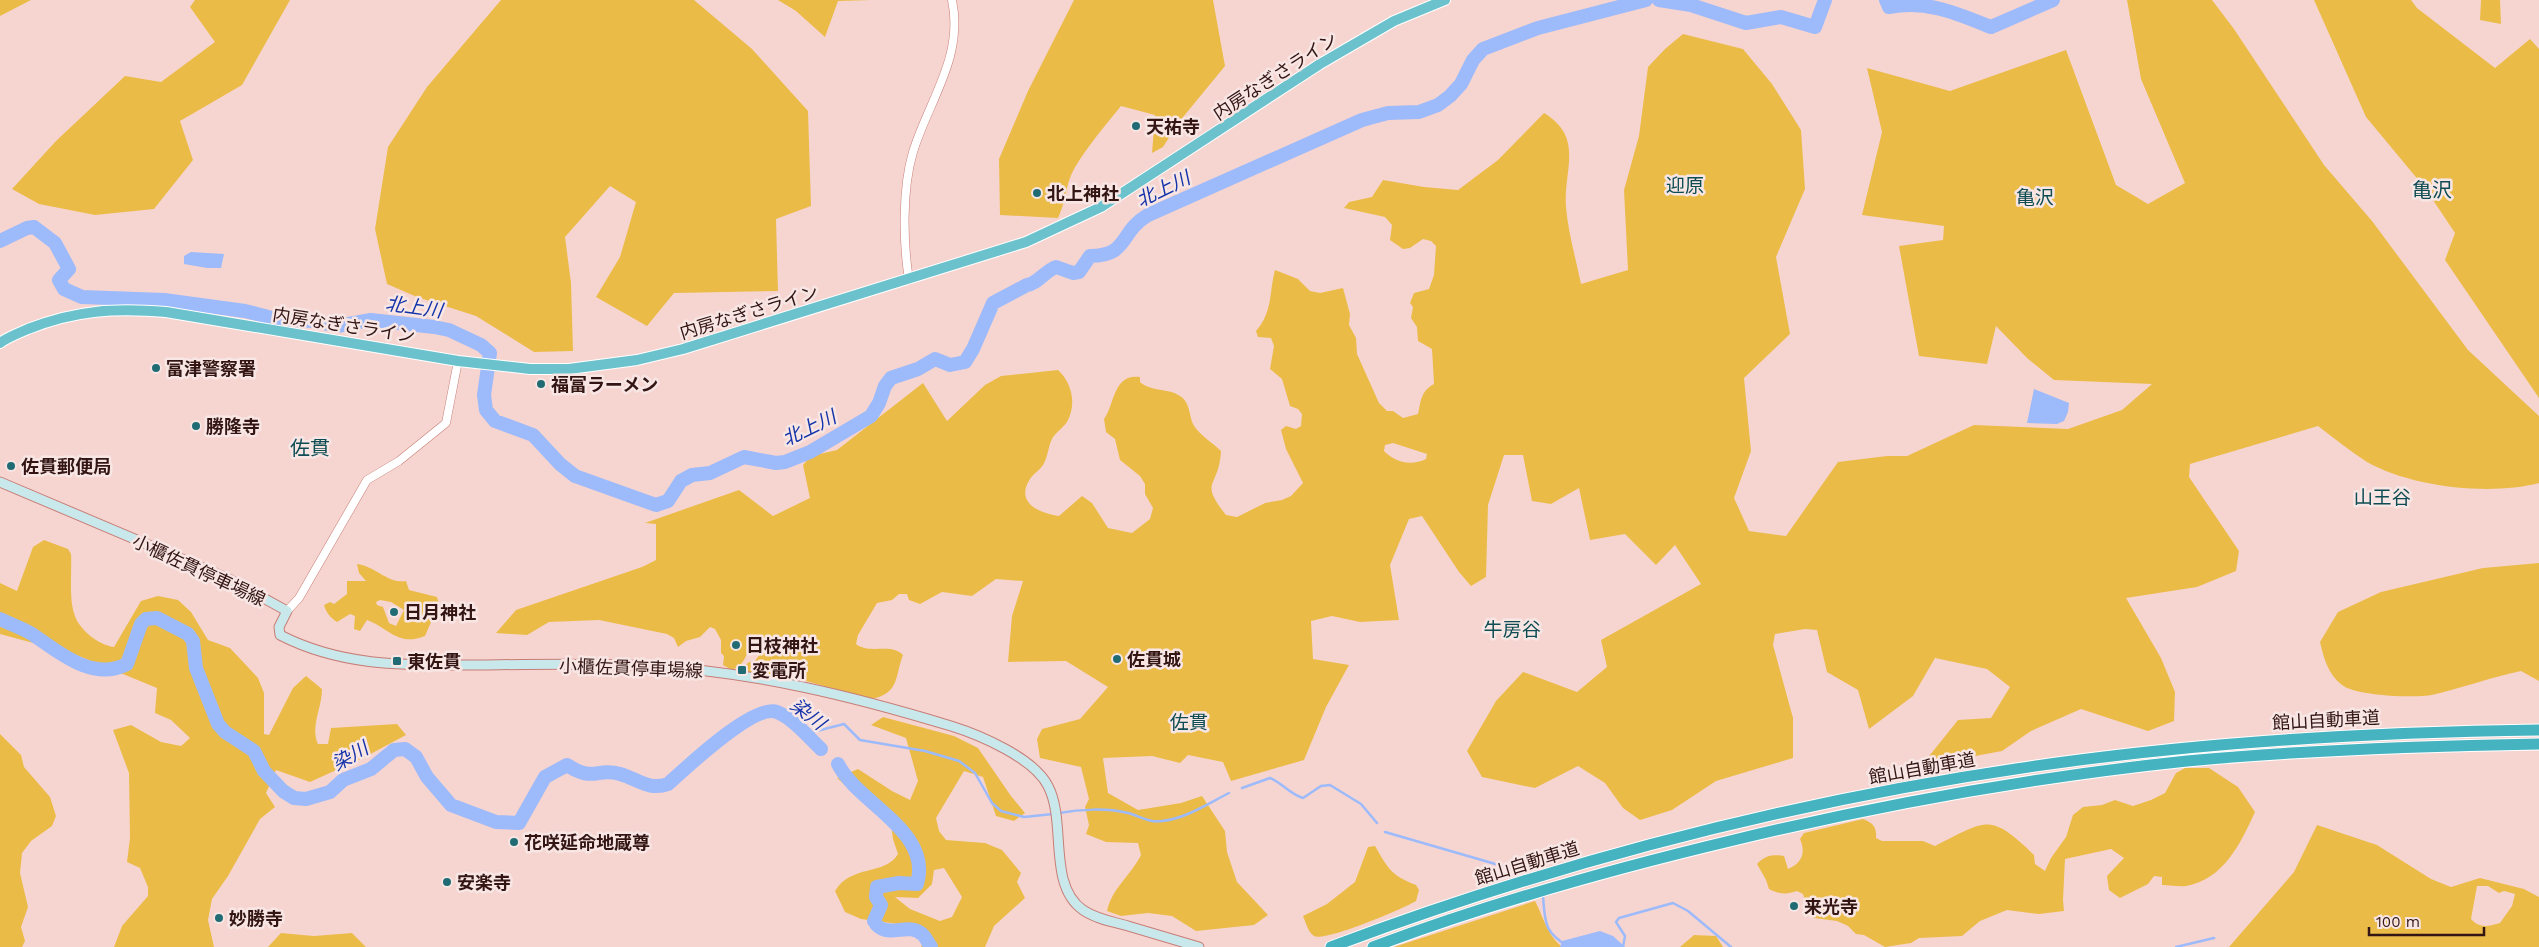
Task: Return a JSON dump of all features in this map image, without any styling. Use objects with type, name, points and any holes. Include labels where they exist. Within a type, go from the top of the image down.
[{"type":"highway","name":"内房なぎさライン","points":[[0,343],[47,322],[90,311],[125,309],[166,312],[458,360],[530,369],[569,369],[637,360],[684,349],[1026,242],[1101,207],[1320,64],[1394,21],[1445,0]]},
{"type":"highway","name":"館山自動車道","points":[[1331,947],[1486,893],[1669,840],[1795,810],[1927,784],[2057,763],[2185,748],[2315,737],[2539,730]]},
{"type":"highway","name":"館山自動車道","points":[[1372,947],[1536,893],[1673,855],[1797,825],[1927,798],[2059,777],[2186,761],[2317,751],[2539,744]]},
{"type":"main road","name":"小櫃佐貫停車場線","points":[[0,482],[229,580],[287,611],[279,627],[280,635],[347,660],[396,665],[648,666],[703,670],[787,682],[849,697],[954,727],[984,738],[1022,759],[1036,770],[1048,786],[1054,803],[1062,876],[1068,892],[1082,910],[1105,920],[1199,947]]},
{"type":"street","points":[[909,280],[905,250],[909,170],[917,140],[951,57],[955,36],[955,15],[952,0]]},
{"type":"street","points":[[287,611],[299,598],[367,480],[399,461],[446,423],[458,360]]},
{"type":"shaded area","points":[[0,0],[31,0],[0,16]]},
{"type":"shaded area","points":[[195,0],[290,0],[242,85],[180,121],[193,160],[154,209],[95,215],[39,204],[12,189],[56,141],[125,76],[161,82],[215,42],[190,7]]},
{"type":"shaded area","points":[[501,0],[694,0],[752,49],[808,111],[811,206],[776,219],[778,291],[674,293],[647,326],[596,297],[620,257],[636,202],[610,186],[565,237],[571,283],[573,351],[534,352],[476,316],[417,297],[387,284],[375,229],[388,147],[427,87]]},
{"type":"shaded area","points":[[778,0],[872,0],[838,1],[825,37],[796,11]]},
{"type":"shaded area","points":[[1074,0],[1213,0],[1225,66],[1179,122],[1163,147],[1152,153],[1155,115],[1121,106],[1073,170],[1058,218],[1000,215],[999,159],[1028,91]]},
{"type":"shaded area","points":[[2127,0],[2212,0],[2234,29],[2324,165],[2372,221],[2468,350],[2539,416],[2539,483],[2519,487],[2475,489],[2451,487],[2406,478],[2367,462],[2318,426],[2190,464],[2189,477],[2239,551],[2236,571],[2197,587],[2126,598],[2161,658],[2175,692],[2174,721],[2148,731],[2081,709],[2031,731],[2002,751],[1954,760],[1926,760],[1958,720],[1991,718],[2010,687],[1987,669],[1935,658],[1913,696],[1869,729],[1858,690],[1827,672],[1817,630],[1805,629],[1775,634],[1773,645],[1793,718],[1793,758],[1716,781],[1672,810],[1640,820],[1623,808],[1605,783],[1578,766],[1535,788],[1482,777],[1467,751],[1496,701],[1523,672],[1577,692],[1607,667],[1601,640],[1701,584],[1675,545],[1656,565],[1625,534],[1590,540],[1579,488],[1551,504],[1532,501],[1523,455],[1504,455],[1488,505],[1486,577],[1471,586],[1459,572],[1422,516],[1409,519],[1390,565],[1399,620],[1360,622],[1332,616],[1311,621],[1313,659],[1349,665],[1326,707],[1304,760],[1231,781],[1223,762],[1188,755],[1180,763],[1152,756],[1103,758],[1108,793],[1138,810],[1181,803],[1202,796],[1225,831],[1227,852],[1237,882],[1268,915],[1254,925],[1196,931],[1172,916],[1148,913],[1121,916],[1107,911],[1117,888],[1141,855],[1138,843],[1106,842],[1086,834],[1089,825],[1085,807],[1089,799],[1081,767],[1040,758],[1037,739],[1042,729],[1080,719],[1108,687],[1066,661],[1008,662],[1012,616],[1023,581],[996,579],[972,596],[942,592],[920,604],[909,600],[907,594],[899,594],[892,600],[877,603],[858,635],[856,644],[868,649],[893,649],[903,655],[892,688],[887,693],[871,699],[788,676],[743,672],[742,668],[749,662],[754,662],[764,649],[757,643],[753,643],[743,662],[732,670],[723,665],[724,656],[721,653],[721,640],[715,629],[710,627],[700,637],[686,641],[678,647],[674,638],[667,634],[599,620],[549,622],[527,635],[496,633],[516,610],[642,567],[656,560],[656,524],[645,523],[739,490],[773,516],[810,498],[803,465],[811,456],[837,450],[923,383],[947,421],[985,385],[1001,376],[1058,370],[1063,375],[1072,394],[1070,415],[1067,422],[1052,439],[1045,462],[1030,479],[1025,494],[1031,505],[1044,512],[1059,516],[1082,496],[1092,503],[1108,528],[1132,533],[1150,519],[1153,508],[1145,494],[1145,484],[1140,476],[1120,460],[1115,439],[1106,432],[1104,419],[1116,391],[1125,380],[1131,377],[1140,377],[1140,382],[1144,385],[1171,392],[1183,399],[1186,402],[1193,424],[1202,435],[1221,451],[1212,489],[1213,496],[1226,515],[1237,517],[1265,503],[1282,500],[1291,496],[1303,483],[1286,449],[1281,430],[1286,426],[1296,429],[1301,426],[1302,414],[1298,409],[1290,406],[1282,379],[1270,369],[1274,346],[1271,338],[1258,337],[1256,331],[1268,309],[1275,270],[1298,279],[1310,291],[1320,293],[1343,288],[1350,314],[1349,325],[1356,338],[1357,354],[1379,403],[1387,411],[1393,411],[1403,418],[1418,414],[1424,393],[1434,384],[1432,349],[1418,341],[1417,327],[1411,318],[1413,307],[1410,303],[1414,293],[1429,289],[1434,275],[1436,246],[1431,241],[1423,239],[1410,248],[1403,249],[1390,240],[1392,225],[1385,217],[1344,208],[1349,202],[1372,197],[1383,180],[1424,187],[1458,190],[1498,160],[1544,113],[1557,123],[1564,133],[1568,144],[1566,207],[1570,236],[1581,284],[1628,270],[1624,190],[1639,136],[1648,67],[1683,34],[1743,49],[1772,84],[1801,130],[1805,189],[1776,257],[1790,334],[1744,378],[1751,451],[1734,498],[1749,531],[1786,536],[1838,462],[1887,456],[1907,456],[1974,425],[2068,429],[2122,410],[2152,384],[2054,380],[2027,358],[1996,326],[1987,364],[1919,356],[1899,246],[1943,240],[1944,226],[1862,215],[1882,132],[1867,68],[1950,91],[2066,50],[2116,185],[2148,204],[2185,183],[2141,79]],"holes":[[[1393,443],[1427,454],[1426,459],[1409,463],[1399,461],[1384,451],[1385,445]]]},
{"type":"shaded area","points":[[2314,0],[2411,0],[2417,8],[2495,68],[2530,39],[2539,49],[2539,398],[2445,260],[2455,233],[2425,188],[2366,117]]},
{"type":"shaded area","points":[[2481,0],[2500,0],[2501,24],[2480,20]]},
{"type":"shaded area","points":[[44,540],[68,549],[71,554],[72,607],[76,619],[95,640],[108,646],[114,647],[141,601],[158,596],[178,600],[191,612],[208,640],[230,648],[258,678],[264,693],[264,734],[269,735],[293,688],[306,676],[322,689],[315,731],[318,744],[328,744],[331,728],[397,724],[406,735],[365,757],[310,782],[276,770],[266,793],[275,807],[260,819],[228,876],[212,899],[208,920],[214,947],[114,947],[122,926],[148,896],[148,887],[140,868],[127,862],[130,838],[129,773],[113,730],[131,725],[161,742],[181,746],[190,738],[171,720],[155,713],[157,688],[74,654],[0,634],[0,583],[17,591],[33,547]]},
{"type":"shaded area","points":[[2539,563],[2539,681],[2521,671],[2428,696],[2388,696],[2349,689],[2337,681],[2327,666],[2320,642],[2338,612],[2381,592],[2483,568]]},
{"type":"shaded area","points":[[357,564],[364,565],[393,580],[406,581],[409,590],[437,597],[439,604],[425,636],[416,639],[401,638],[367,620],[360,631],[354,629],[355,616],[350,614],[337,622],[331,617],[324,605],[330,602],[334,604],[347,594],[347,581],[366,581],[359,573]],"holes":[[[380,600],[391,602],[404,610],[396,626],[389,623],[383,607],[377,605],[376,602]]]},
{"type":"shaded area","points":[[883,717],[954,736],[978,748],[1025,813],[1014,821],[996,816],[983,777],[964,771],[936,818],[939,831],[946,840],[985,843],[1002,850],[1021,873],[1017,882],[1025,898],[994,926],[985,947],[921,947],[929,933],[921,927],[861,919],[845,912],[835,891],[842,883],[859,873],[885,865],[898,854],[893,839],[889,809],[864,802],[837,778],[858,769],[910,800],[918,781],[906,738],[871,725]],"holes":[[[944,868],[962,897],[952,917],[940,921],[910,909],[895,897],[918,898],[932,884],[934,870]]]},
{"type":"shaded area","points":[[0,734],[21,755],[24,767],[50,797],[56,816],[52,826],[31,841],[22,853],[20,873],[28,907],[21,927],[25,941],[22,947],[0,947]]},
{"type":"shaded area","points":[[2185,768],[2209,768],[2238,787],[2255,812],[2244,836],[2220,868],[2199,882],[2186,886],[2162,885],[2162,877],[2154,876],[2148,884],[2120,898],[2109,890],[2107,876],[2124,858],[2111,849],[2065,859],[2064,911],[2039,914],[2007,910],[1980,921],[1962,936],[1919,938],[1911,943],[1885,947],[1864,935],[1856,934],[1848,926],[1837,921],[1814,918],[1808,909],[1803,894],[1797,891],[1783,893],[1769,889],[1757,864],[1769,856],[1776,855],[1784,856],[1788,869],[1793,867],[1800,861],[1803,853],[1800,839],[1804,833],[1863,819],[1874,826],[1876,838],[1882,841],[1923,841],[1935,846],[1977,826],[1996,826],[2019,841],[2034,855],[2035,864],[2045,871],[2051,858],[2066,837],[2073,815],[2083,807],[2102,805],[2115,800],[2133,806],[2151,800],[2165,793],[2176,773]]},
{"type":"shaded area","points":[[2317,825],[2377,845],[2431,879],[2451,887],[2480,878],[2524,889],[2539,897],[2539,947],[2229,947],[2294,872]],"holes":[[[2477,886],[2488,886],[2499,893],[2504,891],[2515,894],[2512,906],[2500,923],[2488,926],[2478,924],[2471,919]]]},
{"type":"shaded area","points":[[1375,846],[1383,860],[1395,874],[1416,885],[1419,890],[1416,901],[1348,930],[1321,937],[1314,936],[1303,916],[1327,904],[1355,882],[1368,847]]},
{"type":"shaded area","points":[[1535,901],[1549,931],[1562,947],[1394,947]]},
{"type":"shaded area","points":[[281,933],[314,936],[352,933],[366,947],[268,947]]},
{"type":"shaded area","points":[[1694,935],[1716,936],[1723,947],[1680,947]]},
{"type":"water","points":[[191,252],[224,254],[221,268],[207,268],[184,264],[184,256]]},
{"type":"water","points":[[2034,389],[2069,403],[2064,421],[2057,424],[2027,423]]},
{"type":"water","points":[[1600,931],[1613,936],[1625,947],[1560,947],[1562,941]]},
{"type":"waterway","name":"北上川","points":[[0,241],[27,228],[34,227],[55,243],[69,269],[59,280],[64,289],[82,297],[164,300],[245,311],[276,319],[313,321],[337,326],[371,320],[449,330],[481,345],[490,353],[484,395],[486,410],[495,421],[533,435],[560,464],[575,476],[656,505],[668,501],[681,481],[692,475],[710,473],[744,457],[776,463],[785,462],[810,452],[871,416],[879,403],[885,386],[891,378],[918,369],[935,359],[950,365],[965,362],[973,349],[993,303],[1031,284],[1056,267],[1073,273],[1079,272],[1090,256],[1103,255],[1118,248],[1132,229],[1148,215],[1362,120],[1388,113],[1419,112],[1438,105],[1461,84],[1473,60],[1483,49],[1538,28],[1646,0]]},
{"type":"waterway","name":"北上川","points":[[1659,0],[1691,5],[1746,23],[1781,17],[1815,27],[1825,0]]},
{"type":"waterway","name":"北上川","points":[[1886,0],[1889,7],[1916,5],[1941,9],[1991,27],[2053,0]]},
{"type":"waterway","name":"染川","points":[[0,619],[32,634],[76,662],[101,669],[114,669],[127,664],[141,624],[146,619],[157,618],[188,634],[193,641],[196,668],[218,724],[225,732],[254,751],[264,771],[283,791],[294,798],[306,799],[330,792],[343,780],[371,769],[394,750],[405,749],[416,757],[427,777],[451,805],[496,822],[519,823],[545,777],[567,765],[584,773],[612,772],[644,784],[661,786],[668,784],[704,752],[737,727],[753,717],[766,712],[777,712],[789,719],[821,749]]},
{"type":"waterway","points":[[805,734],[844,724],[860,740],[925,751],[959,761],[975,773],[992,803],[1001,811],[1024,817],[1053,814]]},
{"type":"waterway","name":"染川","points":[[838,764],[861,792],[904,833],[914,848],[919,865],[917,884],[899,883],[877,887],[876,897],[881,905],[874,921],[884,930],[910,929],[916,931],[923,935],[931,947]]},
{"type":"waterway","points":[[1242,788],[1270,778],[1303,798],[1321,786],[1330,785],[1361,804],[1377,823]]},
{"type":"waterway","points":[[1059,813],[1111,810],[1149,820],[1171,820],[1188,814],[1229,793]]},
{"type":"waterway","points":[[1385,832],[1523,872]]},
{"type":"waterway","points":[[1543,896],[1547,926],[1561,942],[1569,947]]},
{"type":"waterway","points":[[1623,947],[1625,936],[1616,922],[1619,918],[1673,903],[1688,911],[1731,947]]},
{"type":"waterway","points":[[2176,947],[2214,938]]},
{"type":"place","name":"天祐寺","points":[[1136,126]]},
{"type":"place","name":"北上神社","points":[[1037,193]]},
{"type":"place","name":"富津警察署","points":[[156,368]]},
{"type":"place","name":"福富ラーメン","points":[[541,384]]},
{"type":"place","name":"勝隆寺","points":[[196,426]]},
{"type":"place","name":"佐貫郵便局","points":[[11,466]]},
{"type":"place","name":"日月神社","points":[[394,612]]},
{"type":"place","name":"日枝神社","points":[[736,645]]},
{"type":"place","name":"佐貫城","points":[[1117,659]]},
{"type":"place","name":"東佐貫","points":[[397,661]]},
{"type":"place","name":"変電所","points":[[742,670]]},
{"type":"place","name":"花咲延命地蔵尊","points":[[514,842]]},
{"type":"place","name":"安楽寺","points":[[447,882]]},
{"type":"place","name":"来光寺","points":[[1794,906]]},
{"type":"place","name":"妙勝寺","points":[[219,918]]},
{"type":"district","name":"迎原","points":[[1685,185]]},
{"type":"district","name":"亀沢","points":[[2432,190]]},
{"type":"district","name":"亀沢","points":[[2035,197]]},
{"type":"district","name":"佐貫","points":[[310,448]]},
{"type":"district","name":"山王谷","points":[[2382,497]]},
{"type":"district","name":"牛房谷","points":[[1512,629]]},
{"type":"district","name":"佐貫","points":[[1189,722]]}]
